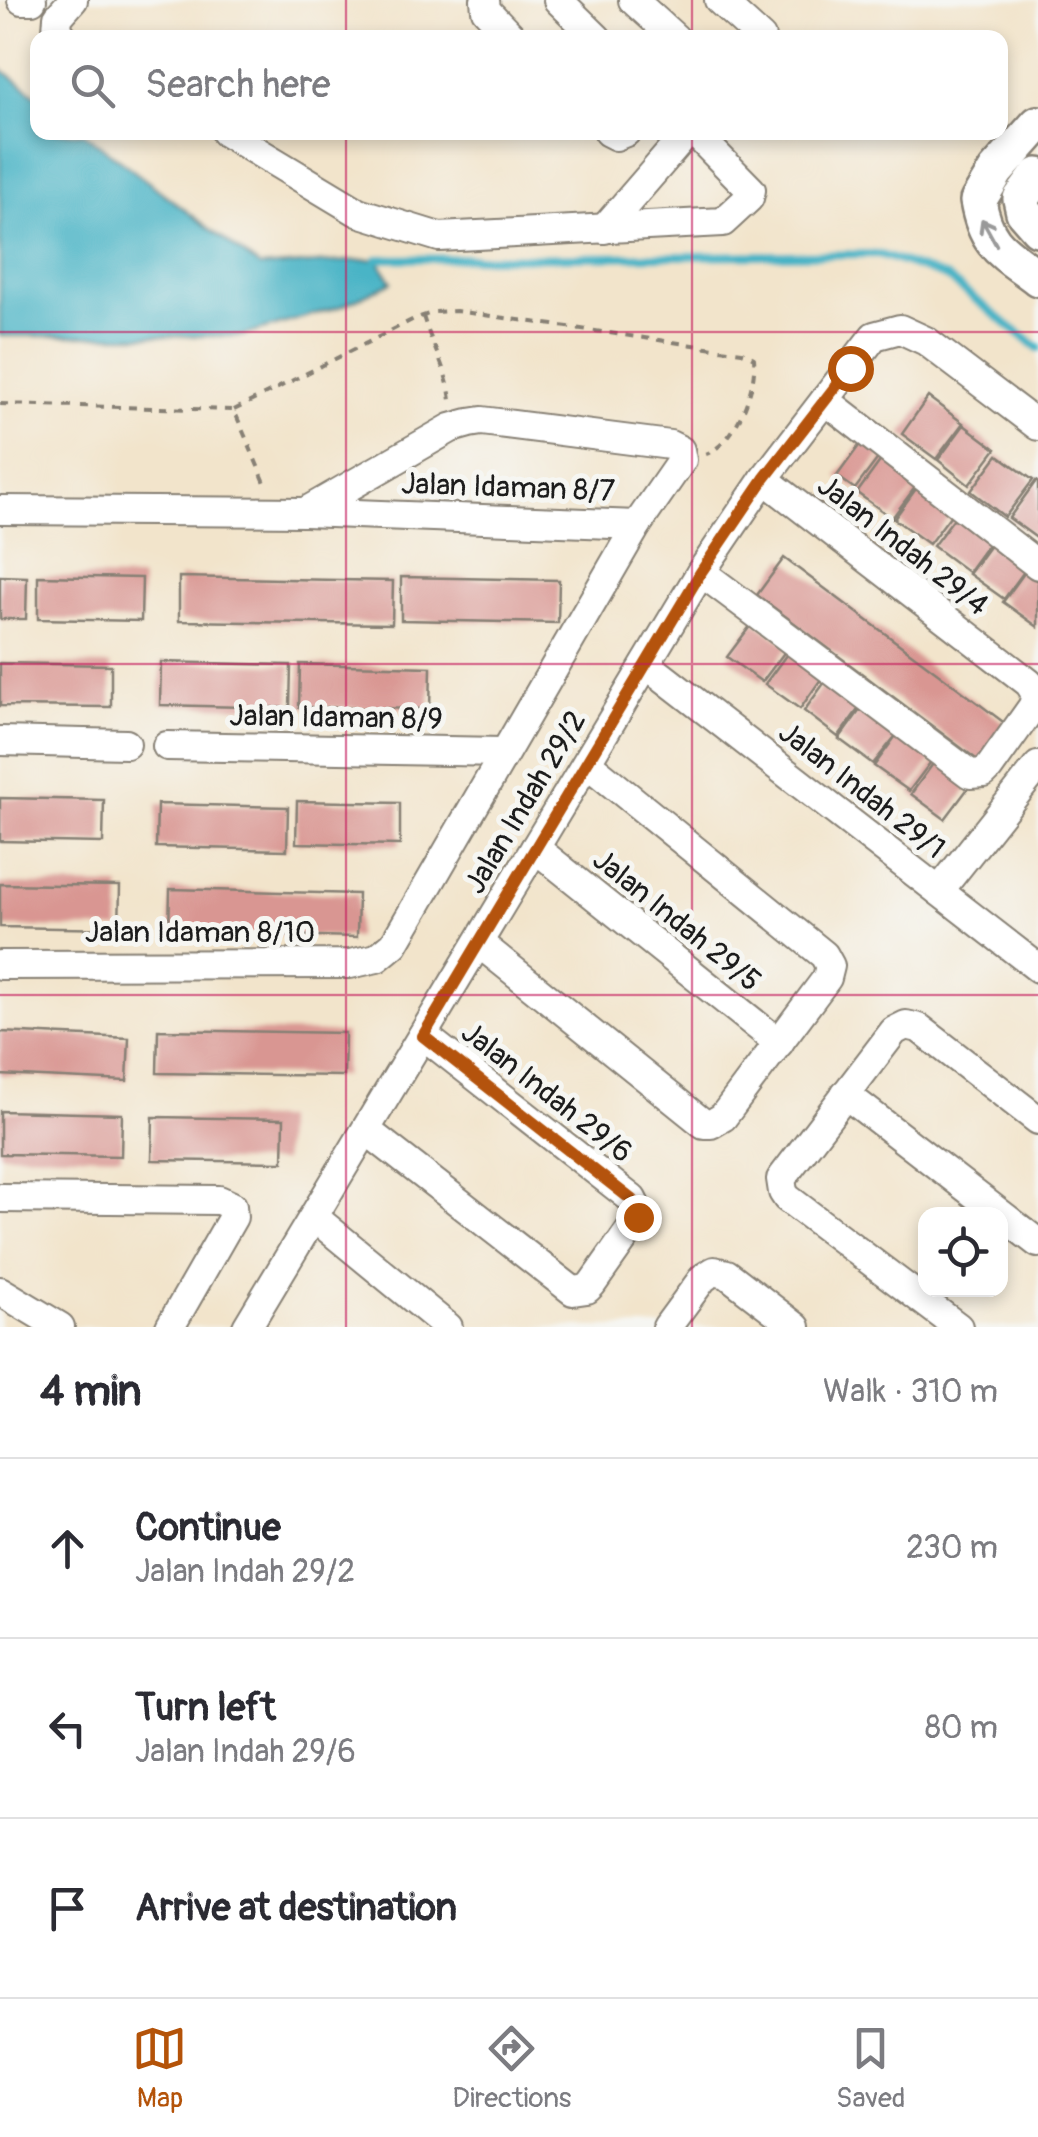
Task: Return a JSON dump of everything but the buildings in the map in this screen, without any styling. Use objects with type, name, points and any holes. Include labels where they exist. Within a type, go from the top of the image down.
[{"type":"main road","points":[[1038,124],[996,171],[978,201],[983,228],[996,246],[1038,278]]},
{"type":"street","points":[[22,0],[32,0]]},
{"type":"street","points":[[57,30],[58,16],[73,0]]},
{"type":"street","points":[[485,0],[486,10],[505,30]]},
{"type":"street","points":[[558,0],[589,30]]},
{"type":"street","points":[[633,0],[667,30]]},
{"type":"street","points":[[719,0],[752,30]]},
{"type":"street","points":[[238,140],[358,212],[439,237],[722,222],[749,198],[751,190],[700,140]]},
{"type":"street","points":[[604,229],[685,140]]},
{"type":"street","name":"Jalan Indah 29/2","points":[[254,1324],[314,1217],[701,572],[764,479],[874,336],[900,329],[926,341],[1038,426]]},
{"type":"street","points":[[825,400],[1038,564]]},
{"type":"street","name":"Jalan Idaman 8/7","points":[[0,510],[270,511],[638,526],[682,460],[680,450],[670,444],[482,422],[451,428],[305,512]]},
{"type":"street","name":"Jalan Indah 29/4","points":[[701,572],[970,774],[989,768],[1032,706],[1036,694],[1029,683],[764,479]]},
{"type":"street","points":[[503,752],[638,526]]},
{"type":"street","name":"Jalan Indah 29/1","points":[[646,664],[1038,968]]},
{"type":"street","points":[[0,741],[126,744]]},
{"type":"street","name":"Jalan Idaman 8/9","points":[[168,746],[503,752]]},
{"type":"street","name":"Jalan Idaman 8/10","points":[[0,965],[350,964],[377,958],[394,944],[503,752]]},
{"type":"street","points":[[478,943],[704,1124],[723,1118],[827,978],[828,960],[587,762]]},
{"type":"street","points":[[939,892],[1038,766]]},
{"type":"street","name":"Jalan Indah 29/5","points":[[535,848],[779,1043]]},
{"type":"street","points":[[958,1327],[783,1192],[781,1179],[894,1031],[912,1025],[1038,1120]]},
{"type":"street","name":"Jalan Indah 29/6","points":[[366,1130],[566,1288],[580,1292],[587,1289],[638,1217],[632,1200],[423,1036]]},
{"type":"street","points":[[846,1094],[1038,1243]]},
{"type":"street","points":[[0,1198],[219,1200],[232,1206],[232,1217],[170,1327]]},
{"type":"street","points":[[314,1217],[448,1327]]},
{"type":"street","points":[[667,1327],[708,1273],[721,1272],[796,1327]]},
{"type":"street","points":[[0,1291],[60,1327]]},
{"type":"path","points":[[0,404],[234,410],[423,316],[456,311],[742,352],[754,358],[755,370],[746,404],[726,440],[713,452],[682,460]]},
{"type":"path","points":[[423,316],[451,395],[451,428]]},
{"type":"path","points":[[234,410],[266,482],[270,511]]},
{"type":"water","points":[[0,68],[30,91],[30,140],[93,140],[260,267],[377,259],[392,282],[342,306],[242,336],[0,336]]},
{"type":"waterway","points":[[377,259],[878,254],[946,277],[1038,348]]},
{"type":"route","points":[[638,1217],[632,1200],[423,1036],[701,572],[764,479],[850,368]]}]
